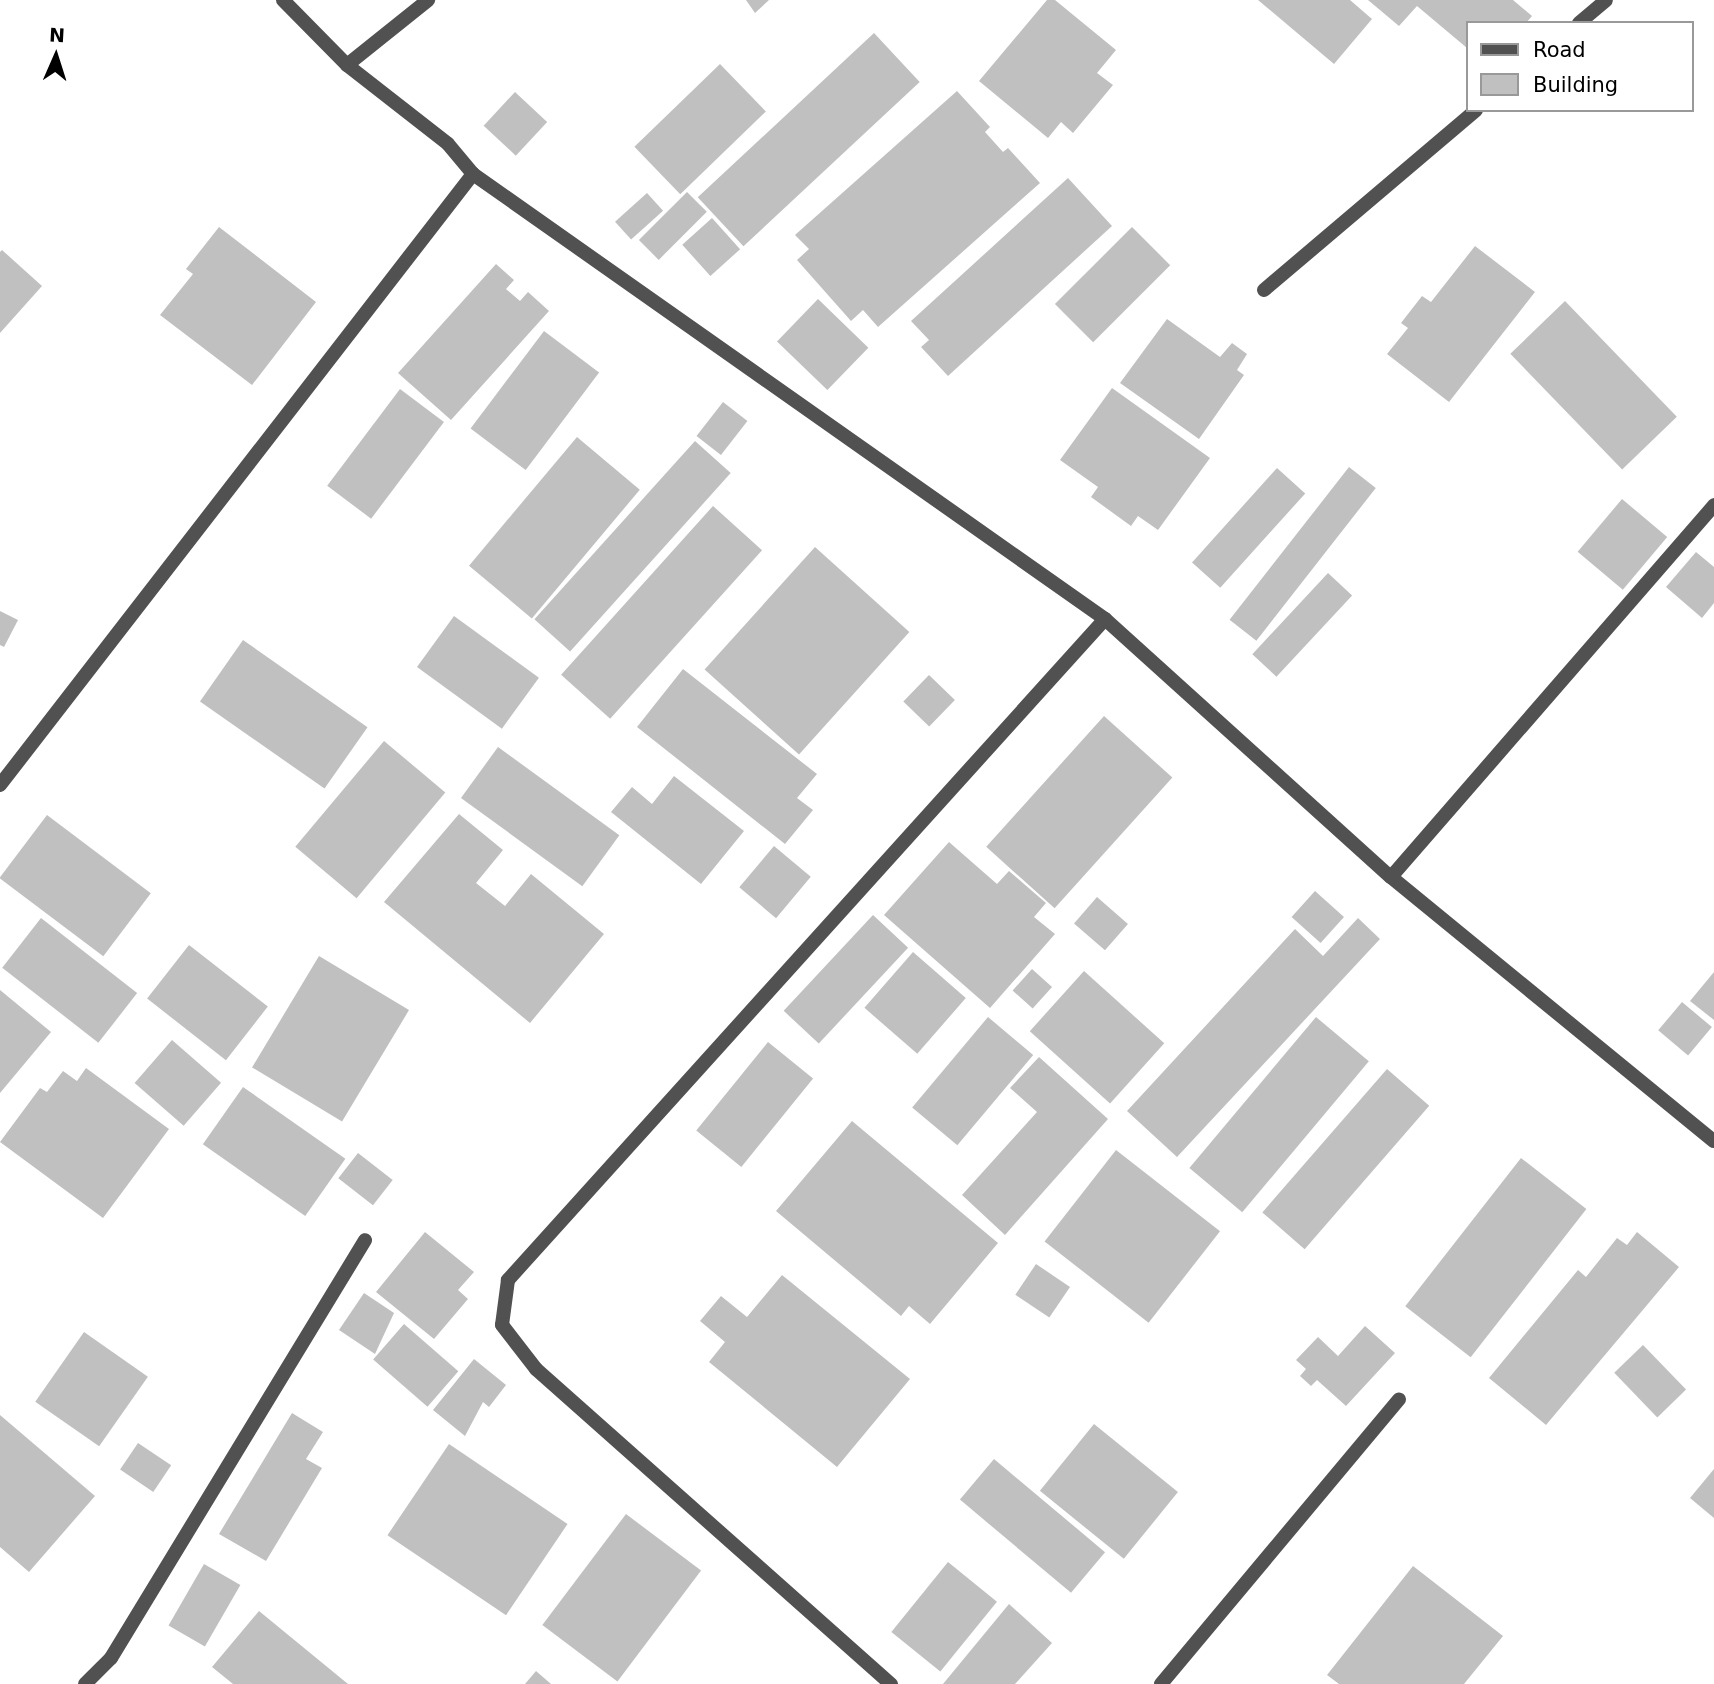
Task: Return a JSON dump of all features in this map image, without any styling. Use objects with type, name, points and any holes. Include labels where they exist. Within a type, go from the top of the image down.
[{"type":"street","points":[[283,0],[347,65],[448,144],[473,174],[1105,619],[1391,877],[1714,1141]]},
{"type":"street","points":[[347,65],[428,0]]},
{"type":"street","points":[[1581,21],[1606,0]]},
{"type":"street","points":[[1264,290],[1474,112]]},
{"type":"street","points":[[0,785],[473,174]]},
{"type":"street","points":[[1391,877],[1714,505]]},
{"type":"street","points":[[890,1684],[536,1369],[502,1325],[508,1280],[1105,619]]},
{"type":"street","points":[[85,1684],[111,1658],[365,1240]]},
{"type":"street","points":[[1161,1684],[1399,1399]]},
{"type":"building","points":[[746,0],[769,0],[755,13]]},
{"type":"building","points":[[1047,0],[1055,0],[1116,50],[1097,73],[1113,85],[1073,133],[1061,122],[1048,138],[979,81]]},
{"type":"building","points":[[1258,0],[1350,0],[1372,19],[1334,64]]},
{"type":"building","points":[[1368,0],[1513,0],[1532,16],[1528,21],[1466,21],[1466,47],[1417,6],[1399,26]]},
{"type":"building","points":[[874,33],[920,82],[743,246],[698,197]]},
{"type":"building","points":[[720,64],[766,111],[680,194],[634,147]]},
{"type":"building","points":[[957,91],[990,127],[985,132],[1003,152],[1008,148],[1040,183],[878,327],[863,310],[851,321],[797,260],[809,249],[795,235]]},
{"type":"building","points":[[515,92],[547,122],[516,156],[484,126]]},
{"type":"building","points":[[1068,178],[1112,226],[948,376],[921,347],[929,340],[911,321]]},
{"type":"building","points":[[687,192],[707,212],[659,260],[639,240]]},
{"type":"building","points":[[647,193],[663,211],[631,240],[615,222]]},
{"type":"building","points":[[712,218],[740,249],[710,276],[682,245]]},
{"type":"building","points":[[219,227],[316,302],[252,385],[160,315],[193,274],[186,269]]},
{"type":"building","points":[[1132,227],[1170,265],[1093,342],[1055,304]]},
{"type":"building","points":[[1475,246],[1535,292],[1449,402],[1387,354],[1408,328],[1401,323],[1422,296],[1431,302]]},
{"type":"building","points":[[2,250],[42,286],[0,333],[0,252]]},
{"type":"building","points":[[496,264],[514,280],[506,289],[520,301],[528,292],[549,311],[451,420],[398,373]]},
{"type":"building","points":[[818,299],[868,348],[827,390],[777,341]]},
{"type":"building","points":[[1565,301],[1677,417],[1622,470],[1510,354]]},
{"type":"building","points":[[1167,319],[1220,357],[1232,343],[1247,354],[1237,370],[1244,375],[1199,439],[1120,383]]},
{"type":"building","points":[[544,331],[599,373],[526,470],[471,428]]},
{"type":"building","points":[[1112,388],[1210,458],[1158,530],[1138,516],[1131,526],[1091,497],[1098,487],[1060,460]]},
{"type":"building","points":[[400,389],[444,422],[371,519],[327,486]]},
{"type":"building","points":[[723,402],[747,421],[721,455],[697,436]]},
{"type":"building","points":[[577,437],[640,490],[532,618],[469,566]]},
{"type":"building","points":[[695,441],[731,473],[570,651],[534,619]]},
{"type":"building","points":[[1349,467],[1376,488],[1256,641],[1230,620]]},
{"type":"building","points":[[1277,468],[1305,493],[1220,588],[1192,562]]},
{"type":"building","points":[[1622,499],[1667,537],[1623,590],[1578,552]]},
{"type":"building","points":[[713,506],[762,550],[610,719],[561,675]]},
{"type":"building","points":[[815,547],[909,632],[799,755],[705,670]]},
{"type":"building","points":[[1696,552],[1714,567],[1714,603],[1702,618],[1666,587]]},
{"type":"building","points":[[1328,573],[1352,596],[1276,677],[1252,654]]},
{"type":"building","points":[[0,611],[18,620],[4,647],[0,645]]},
{"type":"building","points":[[454,616],[539,678],[502,729],[417,667]]},
{"type":"building","points":[[243,640],[368,727],[324,789],[200,701]]},
{"type":"building","points":[[683,669],[817,774],[797,798],[813,810],[785,844],[637,727]]},
{"type":"building","points":[[929,675],[955,700],[929,727],[903,702]]},
{"type":"building","points":[[1104,716],[1172,778],[1055,908],[986,847]]},
{"type":"building","points":[[384,741],[445,792],[357,898],[295,847]]},
{"type":"building","points":[[498,747],[619,835],[582,886],[461,798]]},
{"type":"building","points":[[674,776],[744,831],[701,884],[611,812],[632,787],[652,804]]},
{"type":"building","points":[[459,814],[503,850],[476,883],[505,906],[531,874],[604,934],[530,1023],[384,902]]},
{"type":"building","points":[[47,815],[151,893],[103,956],[0,879]]},
{"type":"building","points":[[949,842],[997,884],[1009,871],[1046,903],[1034,917],[1055,934],[990,1008],[884,915]]},
{"type":"building","points":[[774,846],[811,877],[776,918],[739,887]]},
{"type":"building","points":[[1315,891],[1344,917],[1321,943],[1292,917]]},
{"type":"building","points":[[1097,897],[1128,924],[1105,950],[1074,923]]},
{"type":"building","points":[[873,915],[908,948],[819,1044],[784,1011]]},
{"type":"building","points":[[41,918],[137,993],[98,1043],[2,968]]},
{"type":"building","points":[[1358,918],[1380,939],[1177,1157],[1127,1111],[1295,929],[1323,956]]},
{"type":"building","points":[[189,945],[268,1007],[226,1060],[147,999]]},
{"type":"building","points":[[913,952],[966,998],[917,1054],[864,1008]]},
{"type":"building","points":[[319,956],[409,1010],[342,1122],[252,1067]]},
{"type":"building","points":[[1032,969],[1052,987],[1033,1009],[1013,991]]},
{"type":"building","points":[[1084,971],[1164,1043],[1110,1103],[1030,1031]]},
{"type":"building","points":[[1714,972],[1714,1020],[1690,1001]]},
{"type":"building","points":[[0,990],[51,1032],[0,1093]]},
{"type":"building","points":[[1682,1002],[1712,1027],[1688,1055],[1658,1030]]},
{"type":"building","points":[[988,1017],[1033,1055],[957,1145],[912,1107]]},
{"type":"building","points":[[1316,1017],[1369,1061],[1242,1212],[1189,1168]]},
{"type":"building","points":[[172,1040],[221,1083],[184,1126],[135,1083]]},
{"type":"building","points":[[768,1042],[813,1079],[741,1167],[696,1131]]},
{"type":"building","points":[[1039,1057],[1108,1119],[1005,1235],[962,1195],[1037,1112],[1010,1088]]},
{"type":"building","points":[[86,1068],[169,1129],[103,1218],[0,1142],[40,1088],[47,1092],[63,1071],[77,1081]]},
{"type":"building","points":[[1387,1069],[1429,1106],[1305,1249],[1262,1212]]},
{"type":"building","points":[[243,1087],[345,1159],[305,1216],[203,1144]]},
{"type":"building","points":[[852,1121],[998,1243],[930,1324],[909,1306],[901,1316],[776,1211]]},
{"type":"building","points":[[1116,1150],[1220,1231],[1149,1323],[1045,1241]]},
{"type":"building","points":[[358,1153],[393,1180],[373,1205],[338,1178]]},
{"type":"building","points":[[1521,1158],[1586,1209],[1471,1357],[1405,1306]]},
{"type":"building","points":[[425,1232],[474,1272],[458,1290],[468,1299],[434,1339],[376,1292]]},
{"type":"building","points":[[1637,1232],[1679,1267],[1546,1425],[1489,1378],[1578,1270],[1586,1277],[1617,1238],[1627,1245]]},
{"type":"building","points":[[1036,1264],[1070,1287],[1049,1318],[1015,1295]]},
{"type":"building","points":[[782,1275],[910,1379],[837,1467],[709,1362],[725,1342],[700,1321],[721,1296],[747,1317]]},
{"type":"building","points":[[364,1293],[394,1313],[375,1354],[339,1330]]},
{"type":"building","points":[[404,1324],[458,1371],[428,1407],[373,1359]]},
{"type":"building","points":[[1365,1326],[1395,1353],[1346,1406],[1317,1380],[1311,1386],[1300,1376],[1306,1369],[1296,1360],[1318,1337],[1338,1356]]},
{"type":"building","points":[[84,1332],[148,1377],[99,1446],[35,1402]]},
{"type":"building","points":[[1643,1345],[1686,1390],[1657,1417],[1614,1373]]},
{"type":"building","points":[[474,1359],[506,1385],[489,1407],[483,1402],[465,1436],[433,1410]]},
{"type":"building","points":[[292,1413],[323,1432],[306,1459],[322,1468],[266,1561],[219,1534]]},
{"type":"building","points":[[0,1415],[95,1496],[29,1572],[0,1547]]},
{"type":"building","points":[[1094,1424],[1178,1492],[1124,1559],[1040,1491]]},
{"type":"building","points":[[138,1443],[171,1465],[153,1492],[120,1470]]},
{"type":"building","points":[[449,1444],[568,1524],[506,1615],[387,1535]]},
{"type":"building","points":[[994,1459],[1105,1552],[1071,1593],[960,1500]]},
{"type":"building","points":[[1714,1469],[1714,1518],[1690,1498]]},
{"type":"building","points":[[626,1514],[701,1571],[617,1682],[542,1625]]},
{"type":"building","points":[[948,1562],[997,1602],[940,1672],[891,1632]]},
{"type":"building","points":[[204,1564],[240,1585],[205,1646],[168,1625]]},
{"type":"building","points":[[1413,1566],[1503,1636],[1464,1684],[1339,1684],[1327,1675]]},
{"type":"building","points":[[1009,1604],[1052,1643],[1015,1684],[943,1684]]},
{"type":"building","points":[[259,1611],[348,1684],[233,1684],[212,1667]]},
{"type":"building","points":[[536,1671],[551,1684],[525,1684]]}]
